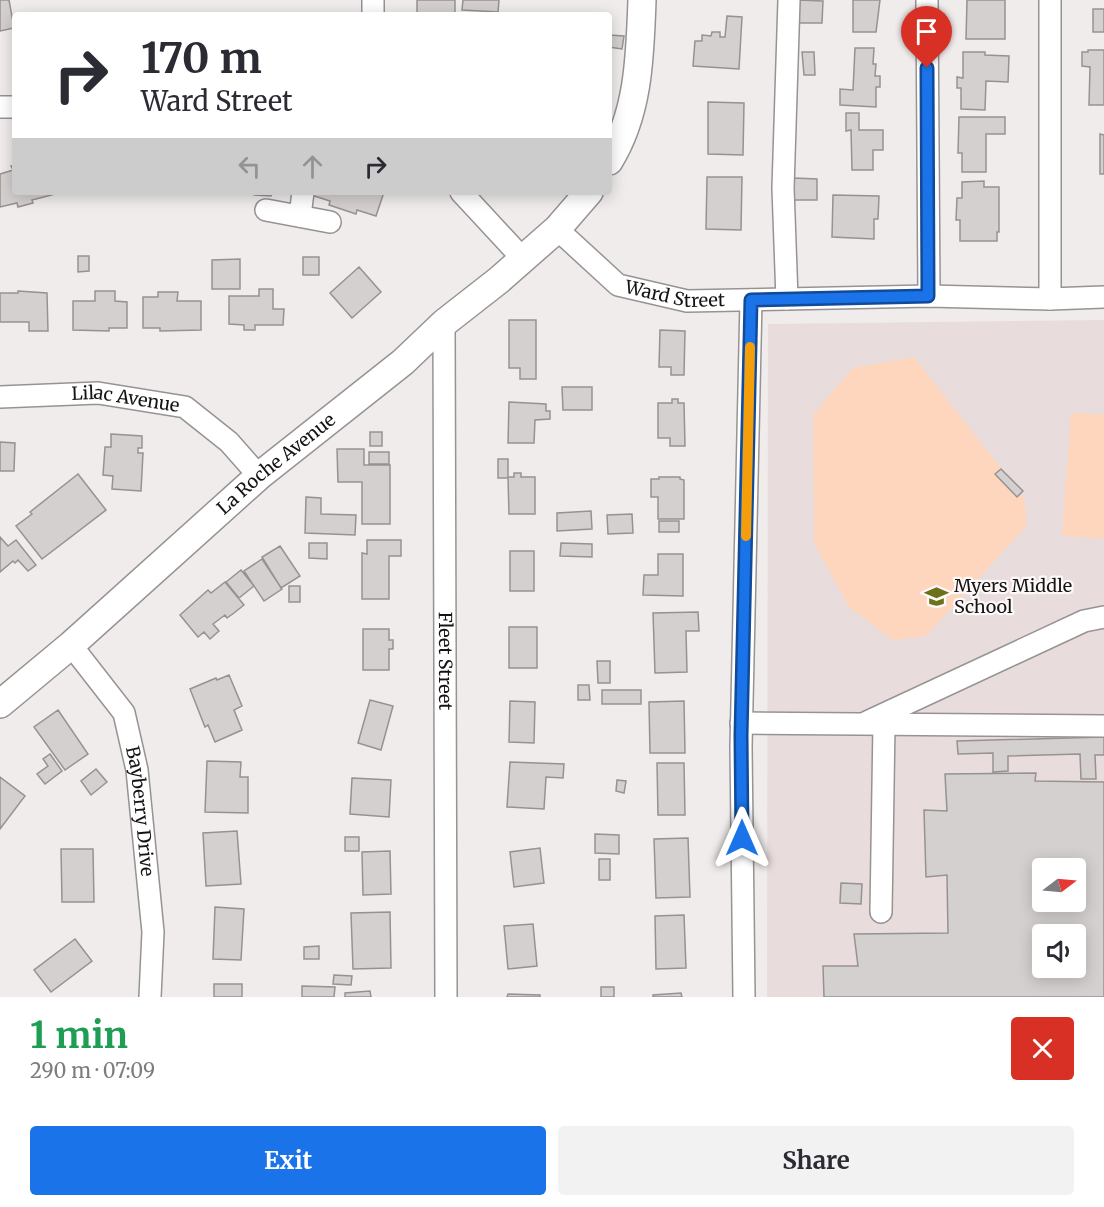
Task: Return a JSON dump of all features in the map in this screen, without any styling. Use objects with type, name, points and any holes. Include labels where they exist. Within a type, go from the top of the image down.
[{"type":"main road","points":[[612,155],[632,112],[640,52],[642,0]]},
{"type":"main road","name":"La Roche Avenue","points":[[0,704],[71,645],[259,476],[403,362],[444,323],[523,259],[557,229],[586,195]]},
{"type":"street","points":[[787,299],[783,188],[789,0]]},
{"type":"street","points":[[927,0],[928,296]]},
{"type":"street","points":[[1050,0],[1050,299]]},
{"type":"street","points":[[300,216],[303,195]]},
{"type":"street","points":[[464,195],[523,259]]},
{"type":"street","points":[[266,210],[330,222]]},
{"type":"street","name":"Ward Street","points":[[557,229],[618,285],[687,301],[928,296],[1050,299],[1104,297]]},
{"type":"street","points":[[744,997],[741,723],[751,300]]},
{"type":"street","name":"Fleet Street","points":[[444,323],[446,997]]},
{"type":"street","name":"Lilac Avenue","points":[[0,397],[98,393],[185,407],[229,442],[259,476]]},
{"type":"street","points":[[861,724],[1084,621],[1104,617]]},
{"type":"street","name":"Bayberry Drive","points":[[71,645],[124,713],[137,770],[153,932],[150,997]]},
{"type":"street","points":[[741,723],[1104,726]]},
{"type":"street","points":[[881,912],[884,724]]},
{"type":"shaded area","name":"Myers Middle School","points":[[1104,320],[1104,997],[767,997],[768,324]]},
{"type":"shaded area","points":[[914,357],[1024,498],[1027,525],[926,636],[893,640],[849,607],[814,543],[813,415],[853,368]]},
{"type":"shaded area","points":[[1071,412],[1104,415],[1104,539],[1062,536]]},
{"type":"building","points":[[0,0],[9,0],[12,28],[0,31]]},
{"type":"building","points":[[417,0],[455,0],[455,12],[417,12]]},
{"type":"building","points":[[463,0],[499,0],[498,12],[462,10]]},
{"type":"building","points":[[799,0],[823,1],[822,23],[798,23]]},
{"type":"building","points":[[853,0],[880,0],[876,32],[853,32]]},
{"type":"building","points":[[967,0],[1005,0],[1005,39],[966,39]]},
{"type":"building","points":[[1093,9],[1104,9],[1104,32],[1093,32]]},
{"type":"building","points":[[727,16],[742,17],[739,69],[693,66],[695,41],[702,41],[702,35],[711,36],[712,32],[720,32],[720,37],[725,37]]},
{"type":"building","points":[[612,35],[624,36],[622,49],[612,47]]},
{"type":"building","points":[[855,48],[874,48],[875,76],[880,76],[880,87],[876,87],[876,107],[840,105],[840,89],[853,90]]},
{"type":"building","points":[[1088,50],[1104,50],[1104,105],[1089,105],[1090,67],[1082,66],[1082,52],[1088,52]]},
{"type":"building","points":[[802,52],[814,52],[815,75],[804,75]]},
{"type":"building","points":[[963,52],[985,52],[985,55],[1009,56],[1008,82],[986,81],[985,110],[961,109],[961,88],[957,88],[957,77],[963,78]]},
{"type":"building","points":[[708,102],[744,103],[743,155],[708,154]]},
{"type":"building","points":[[846,113],[859,113],[859,130],[883,130],[883,150],[873,150],[873,170],[852,170],[851,130],[846,131]]},
{"type":"building","points":[[959,117],[1005,117],[1005,134],[986,134],[986,172],[962,172],[962,153],[958,153]]},
{"type":"building","points":[[1100,134],[1104,135],[1104,174],[1100,174]]},
{"type":"building","points":[[12,170],[12,195],[51,195],[32,200],[33,203],[18,207],[17,203],[0,207],[0,174]]},
{"type":"building","points":[[707,177],[742,177],[741,230],[706,229]]},
{"type":"building","points":[[794,178],[817,179],[817,200],[794,200]]},
{"type":"building","points":[[984,181],[984,187],[999,187],[997,241],[960,241],[960,220],[956,220],[957,198],[962,198],[962,182]]},
{"type":"building","points":[[311,195],[383,195],[376,216],[357,210],[356,214],[329,205],[330,201]]},
{"type":"building","points":[[833,195],[879,196],[878,219],[874,219],[874,239],[832,237]]},
{"type":"building","points":[[78,256],[89,256],[89,271],[78,272]]},
{"type":"building","points":[[303,257],[319,257],[319,275],[303,275]]},
{"type":"building","points":[[240,259],[240,289],[212,289],[212,260]]},
{"type":"building","points":[[359,267],[381,292],[352,318],[330,293]]},
{"type":"building","points":[[259,289],[273,289],[273,309],[284,309],[283,325],[255,325],[255,330],[244,330],[244,325],[229,324],[229,296],[259,296]]},
{"type":"building","points":[[18,291],[47,293],[48,331],[29,331],[29,322],[0,322],[0,293],[18,293]]},
{"type":"building","points":[[95,291],[115,291],[115,301],[127,302],[127,328],[109,328],[109,331],[73,330],[73,301],[95,301]]},
{"type":"building","points":[[158,292],[178,292],[177,301],[201,301],[201,330],[160,331],[160,328],[143,328],[143,297],[158,297]]},
{"type":"building","points":[[509,320],[536,320],[536,379],[520,379],[520,368],[509,368]]},
{"type":"building","points":[[660,330],[685,331],[684,375],[671,375],[671,367],[659,367]]},
{"type":"building","points":[[562,387],[592,387],[592,410],[563,410]]},
{"type":"building","points":[[672,399],[678,399],[678,403],[684,403],[685,446],[670,446],[670,438],[658,438],[658,403],[672,403]]},
{"type":"building","points":[[509,402],[546,404],[546,411],[550,411],[550,419],[535,420],[534,443],[508,443]]},
{"type":"building","points":[[370,432],[382,432],[382,446],[370,446]]},
{"type":"building","points":[[111,434],[142,436],[142,448],[138,448],[138,453],[143,453],[141,491],[112,489],[113,476],[103,475],[105,447],[111,447]]},
{"type":"building","points":[[0,442],[15,443],[14,471],[0,471]]},
{"type":"building","points":[[337,449],[364,449],[364,465],[390,465],[390,524],[362,524],[362,482],[338,482]]},
{"type":"building","points":[[369,452],[389,452],[389,464],[369,464]]},
{"type":"building","points":[[498,459],[508,459],[508,478],[498,478]]},
{"type":"building","points":[[1001,469],[1023,491],[1017,497],[995,474]]},
{"type":"building","points":[[514,473],[521,473],[521,477],[535,477],[535,514],[509,514],[508,477],[514,477]]},
{"type":"building","points":[[78,474],[106,510],[42,559],[16,526]]},
{"type":"building","points":[[659,477],[680,477],[684,480],[684,519],[658,519],[658,497],[651,497],[651,479],[659,479]]},
{"type":"building","points":[[306,497],[321,498],[321,514],[356,515],[355,535],[305,533]]},
{"type":"building","points":[[591,511],[592,529],[557,531],[557,513]]},
{"type":"building","points":[[632,514],[633,533],[608,534],[607,515]]},
{"type":"building","points":[[659,521],[679,521],[679,532],[659,532]]},
{"type":"building","points":[[0,537],[8,546],[16,540],[36,565],[28,571],[18,560],[15,563],[13,561],[0,572]]},
{"type":"building","points":[[367,540],[401,540],[401,556],[389,556],[389,599],[362,599],[362,553],[367,554]]},
{"type":"building","points":[[309,543],[327,543],[327,559],[309,558]]},
{"type":"building","points":[[561,543],[592,544],[592,557],[560,556]]},
{"type":"building","points":[[280,546],[300,576],[281,588],[262,557]]},
{"type":"building","points":[[510,551],[534,551],[534,591],[510,591]]},
{"type":"building","points":[[658,554],[683,554],[683,596],[643,595],[644,575],[658,575]]},
{"type":"building","points":[[262,559],[282,589],[264,601],[244,571]]},
{"type":"building","points":[[241,570],[254,586],[239,598],[226,582]]},
{"type":"building","points":[[225,582],[244,605],[227,618],[225,615],[213,624],[219,631],[210,639],[204,632],[198,637],[180,615],[208,590],[211,593]]},
{"type":"building","points":[[289,586],[300,586],[300,602],[289,602]]},
{"type":"building","points":[[698,612],[699,631],[686,631],[687,672],[655,673],[653,613]]},
{"type":"building","points":[[509,627],[537,627],[537,668],[509,668]]},
{"type":"building","points":[[363,629],[389,629],[389,640],[393,640],[393,649],[389,649],[389,670],[363,670]]},
{"type":"building","points":[[597,661],[610,661],[610,683],[598,683]]},
{"type":"building","points":[[229,675],[242,706],[234,710],[242,730],[215,742],[208,725],[205,727],[190,689]]},
{"type":"building","points":[[578,685],[589,685],[590,700],[578,700]]},
{"type":"building","points":[[602,690],[641,690],[641,704],[602,704]]},
{"type":"building","points":[[370,700],[393,706],[381,750],[358,743]]},
{"type":"building","points":[[510,701],[535,702],[534,743],[509,742]]},
{"type":"building","points":[[684,701],[685,753],[650,753],[649,702]]},
{"type":"building","points":[[58,710],[88,754],[65,770],[34,727]]},
{"type":"building","points":[[1104,737],[1104,755],[1095,755],[1096,779],[1081,779],[1080,754],[1008,756],[1008,771],[993,772],[993,753],[958,754],[957,741]]},
{"type":"building","points":[[50,754],[62,771],[45,784],[37,774],[48,766],[43,759]]},
{"type":"building","points":[[207,761],[241,762],[240,777],[248,777],[248,813],[205,812]]},
{"type":"building","points":[[510,762],[564,764],[563,778],[546,777],[544,809],[507,807]]},
{"type":"building","points":[[657,763],[684,763],[685,815],[658,815]]},
{"type":"building","points":[[96,769],[107,782],[91,795],[81,781]]},
{"type":"building","points":[[1036,773],[1035,781],[1104,782],[1104,997],[824,997],[823,966],[858,966],[854,934],[948,933],[947,875],[926,877],[924,810],[947,811],[945,774]]},
{"type":"building","points":[[0,777],[25,796],[0,829]]},
{"type":"building","points":[[352,778],[391,780],[389,817],[350,814]]},
{"type":"building","points":[[617,780],[626,781],[624,793],[616,791]]},
{"type":"building","points":[[237,831],[241,884],[206,886],[203,833]]},
{"type":"building","points":[[595,834],[619,835],[619,854],[595,853]]},
{"type":"building","points":[[345,837],[359,837],[359,851],[345,851]]},
{"type":"building","points":[[688,838],[690,897],[656,898],[654,839]]},
{"type":"building","points":[[540,848],[544,883],[514,887],[510,852]]},
{"type":"building","points":[[61,849],[93,849],[94,902],[62,902]]},
{"type":"building","points":[[390,851],[391,894],[363,895],[362,852]]},
{"type":"building","points":[[599,859],[610,859],[610,880],[599,880]]},
{"type":"building","points":[[841,883],[862,884],[861,904],[840,903]]},
{"type":"building","points":[[215,907],[244,909],[241,960],[213,959]]},
{"type":"building","points":[[390,912],[391,968],[353,969],[351,913]]},
{"type":"building","points":[[684,915],[686,968],[656,969],[655,916]]},
{"type":"building","points":[[533,924],[537,966],[508,969],[504,926]]},
{"type":"building","points":[[75,939],[92,961],[51,992],[34,970]]},
{"type":"building","points":[[319,946],[319,959],[304,959],[304,947]]},
{"type":"building","points":[[334,975],[352,976],[351,985],[333,984]]},
{"type":"building","points":[[214,984],[242,984],[242,997],[214,997]]},
{"type":"building","points":[[302,986],[335,987],[334,997],[302,997]]},
{"type":"building","points":[[601,987],[614,987],[614,997],[601,997]]},
{"type":"building","points":[[370,991],[371,997],[345,997],[345,993]]},
{"type":"building","points":[[681,993],[682,997],[653,997],[653,995]]},
{"type":"building","points":[[508,994],[540,995],[540,997],[507,997]]},
{"type":"slow traffic","points":[[746,536],[750,347]]},
{"type":"place","name":"Myers Middle School","points":[[936,596]]},
{"type":"route","points":[[742,838],[741,735],[751,300],[928,296],[927,68]]}]
